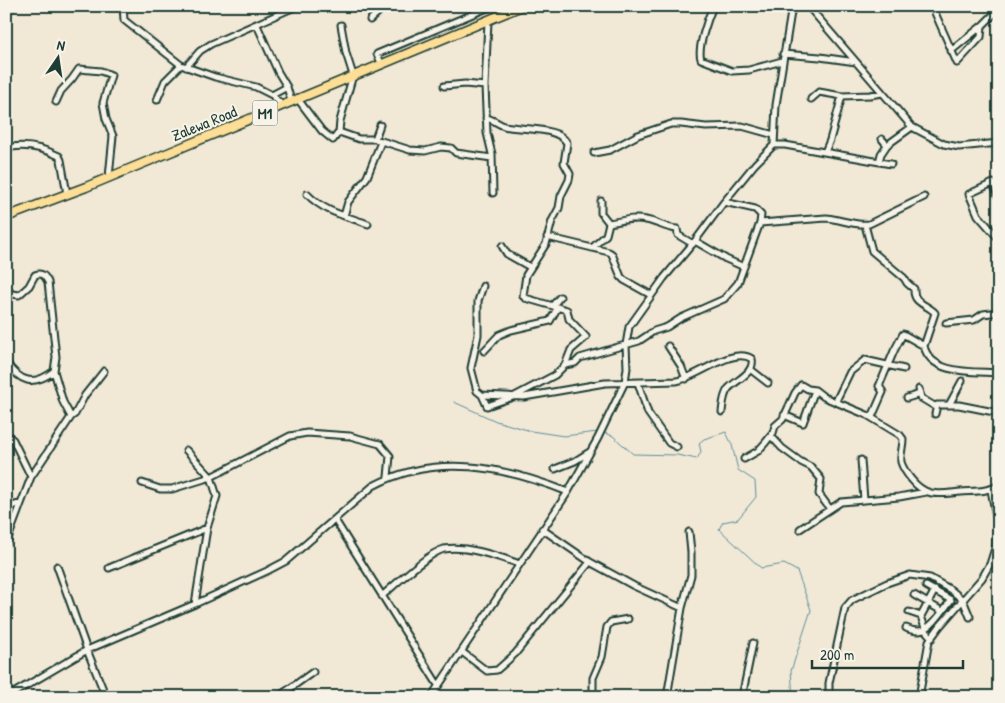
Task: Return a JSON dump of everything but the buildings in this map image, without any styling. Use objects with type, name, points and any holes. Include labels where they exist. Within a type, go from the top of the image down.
[{"type":"highway","name":"Zalewa Road","points":[[6,218],[522,6]]},
{"type":"street","points":[[6,17],[11,6]]},
{"type":"street","points":[[123,6],[124,20],[183,66],[215,77],[256,87],[272,95],[282,105]]},
{"type":"street","points":[[158,100],[165,81],[200,51],[211,44],[297,6]]},
{"type":"street","points":[[370,20],[385,6]]},
{"type":"street","points":[[382,65],[377,54],[492,6]]},
{"type":"street","points":[[713,6],[704,34],[700,53],[701,59],[732,71],[749,70],[782,61]]},
{"type":"street","points":[[774,145],[776,105],[792,6]]},
{"type":"street","points":[[808,6],[912,127],[944,144],[959,147],[999,143]]},
{"type":"street","points":[[814,13],[821,6]]},
{"type":"street","points":[[932,6],[957,63],[981,37],[982,26]]},
{"type":"street","points":[[951,51],[982,26],[999,9]]},
{"type":"street","points":[[488,21],[485,86],[486,133],[492,158],[493,193]]},
{"type":"street","points":[[257,25],[275,66],[294,100],[322,131],[333,140],[340,132],[340,121],[353,75],[346,53],[341,26]]},
{"type":"street","points":[[783,54],[856,62]]},
{"type":"street","points":[[834,62],[845,60]]},
{"type":"street","points":[[56,102],[61,91],[79,69],[101,71],[111,75],[103,103],[106,119],[113,136],[109,177]]},
{"type":"street","points":[[444,86],[465,84],[485,86]]},
{"type":"street","points":[[272,95],[287,87]]},
{"type":"street","points":[[812,99],[819,92],[842,96],[882,93]]},
{"type":"street","points":[[825,152],[842,96]]},
{"type":"street","points":[[482,286],[478,301],[478,336],[471,368],[478,390],[487,406],[513,397],[555,375],[565,365],[568,354],[586,337],[569,319],[567,310],[523,297],[526,275],[544,248],[552,221],[559,208],[561,196],[569,180],[570,174],[564,163],[567,144],[562,137],[551,132],[501,125],[493,119],[486,118]]},
{"type":"street","points":[[594,153],[610,150],[633,138],[671,124],[706,127],[742,126],[774,135]]},
{"type":"street","points":[[344,216],[348,202],[367,177],[378,140],[380,125]]},
{"type":"street","points":[[879,162],[881,154],[887,145],[912,127]]},
{"type":"street","points":[[340,132],[359,139],[378,140],[410,150],[425,151],[441,147],[448,148],[456,153],[492,158]]},
{"type":"street","points":[[882,139],[887,145]]},
{"type":"street","points":[[431,697],[568,492],[591,451],[625,382],[628,356],[626,345],[629,327],[651,295],[755,164],[774,145],[785,145],[891,164]]},
{"type":"street","points":[[6,148],[12,146],[33,147],[59,156],[67,194]]},
{"type":"street","points":[[999,198],[993,183],[969,194],[978,215],[999,239]]},
{"type":"street","points":[[307,194],[325,209],[368,224]]},
{"type":"street","points":[[760,223],[826,218],[865,225],[875,222],[924,197]]},
{"type":"street","points":[[601,202],[601,213],[609,223]]},
{"type":"street","points":[[565,365],[574,363],[580,358],[639,341],[654,331],[667,327],[681,318],[724,299],[738,283],[760,223],[761,215],[755,209],[724,202]]},
{"type":"street","points":[[609,223],[634,218],[646,220],[670,229],[677,229],[678,235],[744,267]]},
{"type":"street","points":[[592,248],[606,235],[609,223]]},
{"type":"street","points":[[865,225],[872,251],[914,289],[914,297],[918,302],[935,312],[924,346]]},
{"type":"street","points":[[548,237],[612,254],[621,277],[629,284],[651,295]]},
{"type":"street","points":[[502,246],[507,254],[530,267]]},
{"type":"street","points":[[6,288],[12,294],[19,295],[35,275],[39,274],[43,275],[48,282],[56,358],[54,371],[63,402],[71,417]]},
{"type":"street","points":[[484,351],[499,336],[511,330],[550,321],[560,297]]},
{"type":"street","points":[[946,323],[974,320],[983,314],[999,312]]},
{"type":"street","points":[[872,417],[883,392],[879,385],[903,334],[924,346],[932,359],[943,366],[976,373],[999,374]]},
{"type":"street","points":[[668,346],[681,366],[686,379]]},
{"type":"street","points":[[482,395],[524,397],[605,384],[666,382],[686,379],[735,355],[749,357],[753,363],[750,369],[728,389],[723,401],[722,412]]},
{"type":"street","points":[[836,401],[850,372],[856,365],[868,360],[904,369]]},
{"type":"street","points":[[6,362],[20,378],[27,380],[35,380],[54,371]]},
{"type":"street","points":[[750,369],[768,383]]},
{"type":"street","points":[[6,544],[31,477],[104,371]]},
{"type":"street","points":[[949,405],[962,381]]},
{"type":"street","points":[[638,383],[648,413],[668,443],[677,447]]},
{"type":"street","points":[[744,459],[758,451],[771,436],[775,426],[784,415],[801,385],[872,417],[900,435],[903,439],[901,454],[903,468],[914,483],[926,492]]},
{"type":"street","points":[[784,415],[803,423],[815,390]]},
{"type":"street","points":[[907,398],[920,391],[921,398],[936,407]]},
{"type":"street","points":[[936,407],[937,405],[949,405],[999,413]]},
{"type":"street","points":[[935,414],[936,407]]},
{"type":"street","points":[[142,483],[160,489],[172,490],[211,477],[282,439],[307,433],[350,436],[380,444],[390,456],[388,478]]},
{"type":"street","points":[[6,434],[13,440],[31,477]]},
{"type":"street","points":[[771,436],[782,448],[800,462],[811,467],[821,479],[819,494],[830,509]]},
{"type":"street","points":[[186,450],[211,477],[216,496],[207,528],[195,604]]},
{"type":"street","points":[[555,469],[591,451]]},
{"type":"street","points":[[861,460],[864,500]]},
{"type":"street","points":[[7,697],[86,650],[195,604],[286,561],[373,486],[388,478],[422,469],[467,465],[509,472],[568,492]]},
{"type":"street","points":[[800,529],[841,502],[926,492],[939,494],[990,490],[999,485]]},
{"type":"street","points":[[919,697],[927,651],[932,638],[982,578],[990,564],[996,545],[997,522],[990,490]]},
{"type":"street","points":[[6,508],[21,503]]},
{"type":"street","points":[[335,520],[438,685]]},
{"type":"street","points":[[109,568],[207,528]]},
{"type":"street","points":[[542,530],[590,562],[634,586],[682,608]]},
{"type":"street","points":[[667,697],[682,608],[691,575],[689,532]]},
{"type":"street","points":[[382,596],[425,560],[443,550],[463,549],[520,564]]},
{"type":"street","points":[[462,652],[487,671],[497,670],[515,654],[590,562]]},
{"type":"street","points":[[57,566],[86,650],[106,697]]},
{"type":"street","points":[[829,697],[831,674],[845,608],[852,600],[887,583],[910,576],[930,578],[962,600],[970,617]]},
{"type":"street","points":[[906,628],[917,632],[925,630],[951,600],[926,586]]},
{"type":"street","points":[[932,638],[925,630],[921,616],[935,590]]},
{"type":"street","points":[[914,595],[942,611]]},
{"type":"street","points":[[910,612],[921,616]]},
{"type":"street","points":[[593,697],[593,678],[602,657],[607,627],[611,622],[628,619]]},
{"type":"street","points":[[742,697],[753,642]]},
{"type":"street","points":[[278,697],[313,672]]},
{"type":"waterway","points":[[454,402],[496,421],[531,431],[564,436],[598,432]]},
{"type":"waterway","points":[[602,432],[613,436],[633,454],[677,455],[697,459],[701,452],[699,443],[704,439],[726,432],[732,445],[738,470],[755,481],[756,497],[738,519],[723,522],[719,529],[761,568],[784,564],[797,571],[811,610],[791,671],[793,697]]}]
